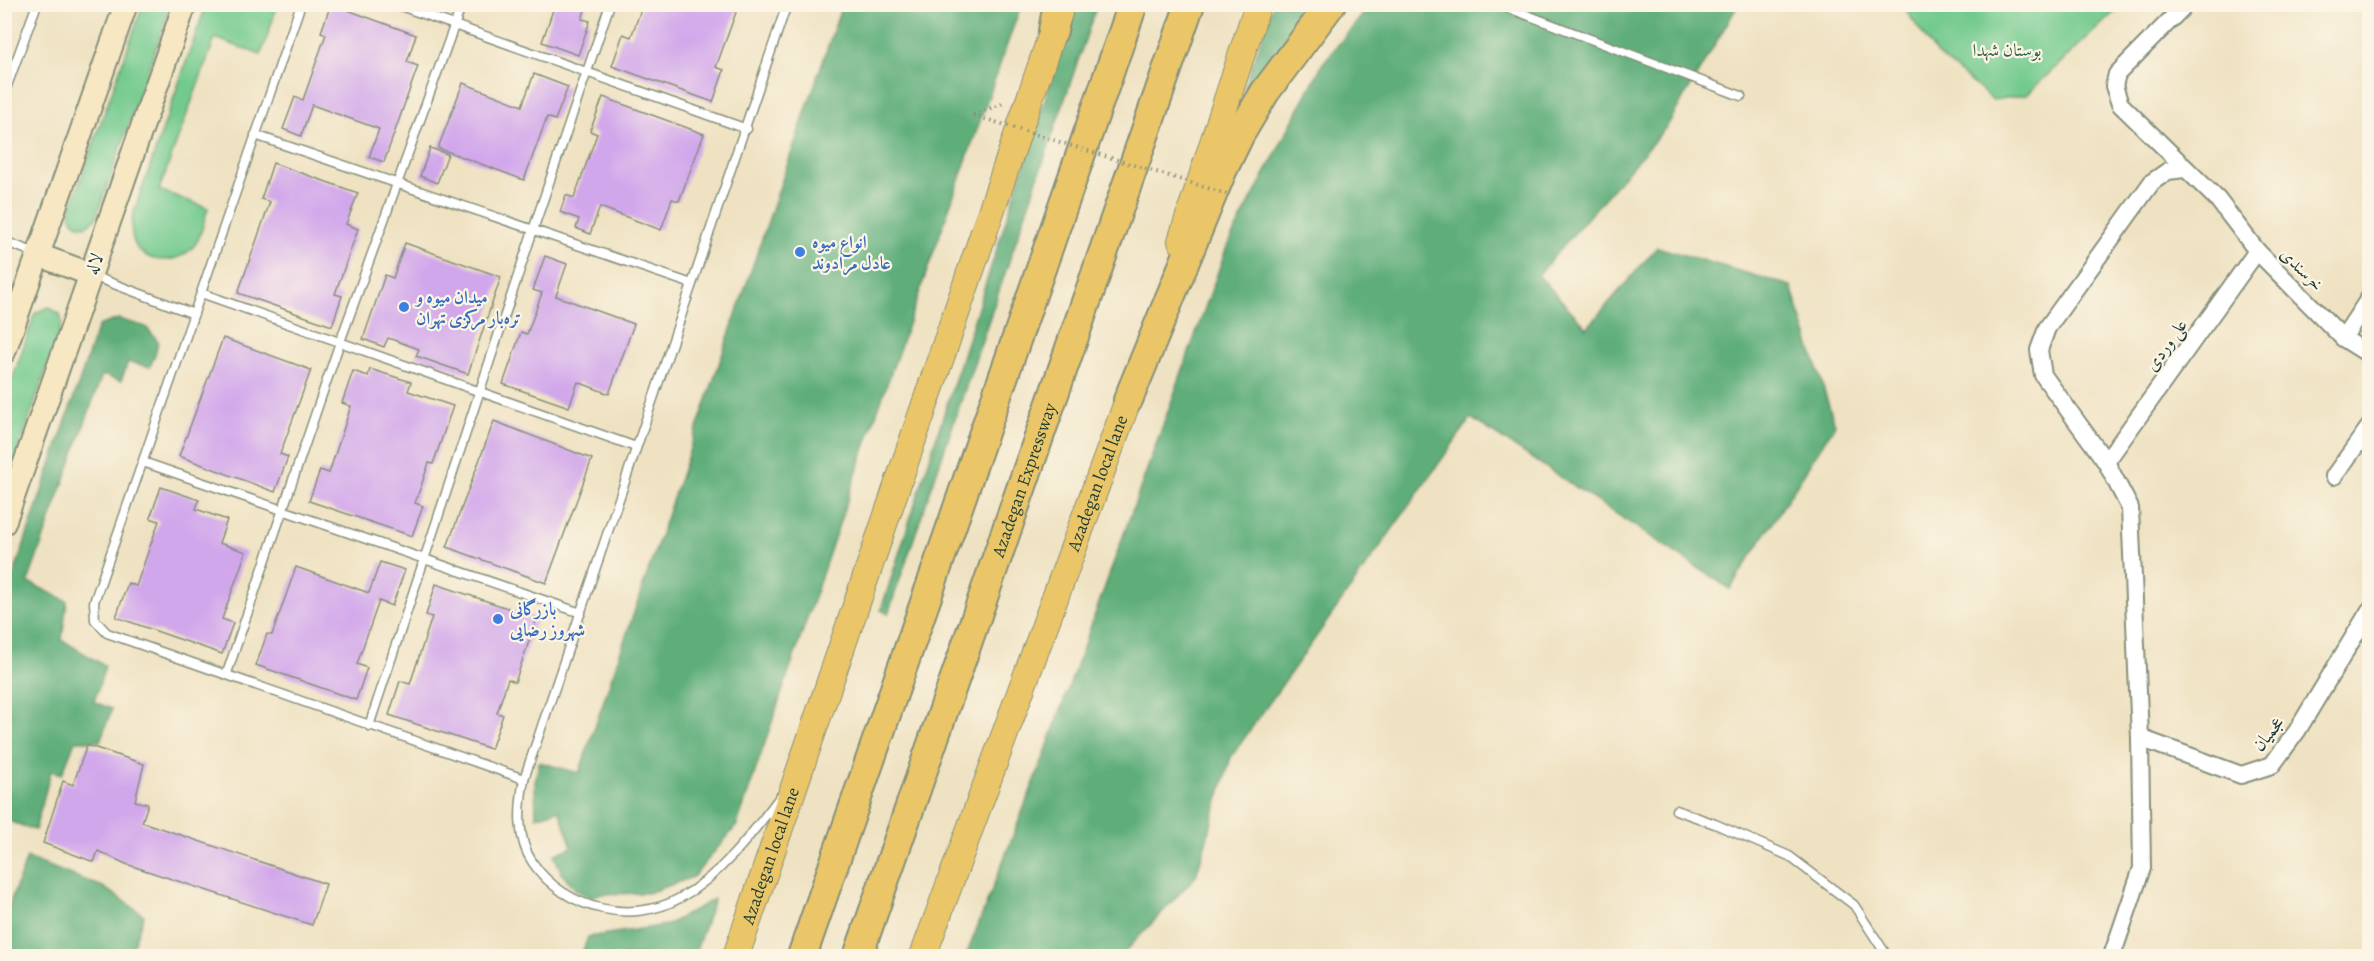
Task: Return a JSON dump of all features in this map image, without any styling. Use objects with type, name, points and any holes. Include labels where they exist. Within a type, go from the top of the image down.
[{"type":"highway","points":[[802,957],[1133,4]]},
{"type":"highway","name":"Azadegan Expressway","points":[[858,957],[1190,4]]},
{"type":"highway","points":[[1128,400],[1222,171],[1240,134],[1265,92],[1331,4]]},
{"type":"main road","name":"Azadegan local lane","points":[[922,957],[1128,400],[1258,4]]},
{"type":"main road","name":"Azadegan local lane","points":[[736,957],[1058,13]]},
{"type":"street","points":[[4,352],[126,4]]},
{"type":"street","name":"لاله","points":[[4,523],[185,4]]},
{"type":"street","name":"خرسندی","points":[[2186,4],[2116,74],[2114,86],[2120,104],[2218,200],[2257,251],[2343,338],[2370,355]]},
{"type":"street","points":[[2112,957],[2142,868],[2140,738],[2130,508],[2106,462],[2043,375],[2039,350],[2047,328],[2152,182],[2168,171],[2184,169]]},
{"type":"street","name":"علی وردی","points":[[2106,462],[2257,251]]},
{"type":"street","points":[[38,255],[90,274]]},
{"type":"street","points":[[2343,338],[2370,297]]},
{"type":"street","points":[[2334,476],[2370,426]]},
{"type":"street","name":"عجمیان","points":[[2140,738],[2241,775],[2272,765],[2297,731],[2370,610]]},
{"type":"lane","points":[[4,94],[37,4]]},
{"type":"lane","points":[[301,4],[94,602],[95,620],[107,633],[227,673],[369,726],[524,779]]},
{"type":"lane","points":[[395,4],[747,129]]},
{"type":"lane","points":[[227,673],[339,342],[462,4]]},
{"type":"lane","points":[[369,726],[610,4]]},
{"type":"lane","points":[[787,4],[747,129],[524,779],[519,807],[521,832],[532,862],[549,881],[576,900],[604,910],[629,914],[649,910],[680,898],[716,871],[746,842],[800,769]]},
{"type":"lane","points":[[1498,4],[1741,96]]},
{"type":"lane","points":[[255,135],[692,284]]},
{"type":"lane","points":[[4,241],[38,255]]},
{"type":"lane","points":[[90,274],[194,314]]},
{"type":"lane","points":[[201,293],[636,447]]},
{"type":"lane","points":[[142,462],[581,613]]},
{"type":"lane","points":[[1676,810],[1789,856],[1854,905],[1887,957]]},
{"type":"path","points":[[973,115],[1227,194]]},
{"type":"green space","points":[[275,4],[277,7],[261,55],[215,38],[159,190],[208,208],[200,235],[192,248],[179,257],[157,259],[143,253],[133,241],[133,215],[206,5]]},
{"type":"green space","points":[[143,5],[171,5],[96,218],[86,226],[79,225],[72,219],[70,209]]},
{"type":"green space","points":[[842,5],[1021,5],[875,418],[737,825],[693,877],[648,893],[600,894],[590,897],[577,891],[562,874],[554,855],[572,847],[559,810],[536,817],[535,782],[539,762],[579,773]]},
{"type":"green space","points":[[1075,5],[1097,5],[888,614],[881,610]]},
{"type":"green space","points":[[1273,5],[1317,5],[1243,91]]},
{"type":"green space","points":[[1371,5],[1738,5],[1667,126],[1538,275],[1587,328],[1657,247],[1791,286],[1835,425],[1730,589],[1471,418],[1231,757],[1196,876],[1121,956],[966,956],[1043,759],[1228,244],[1323,63]]},
{"type":"green space","name":"بوستان شهدا","points":[[1902,5],[2122,5],[2026,95],[1993,100],[1936,53]]},
{"type":"green space","points":[[48,307],[60,314],[62,324],[5,489],[5,401],[35,313]]},
{"type":"green space","points":[[118,319],[146,327],[158,341],[156,352],[150,367],[128,362],[121,381],[102,375],[28,582],[67,601],[62,640],[105,666],[94,702],[112,709],[100,741],[75,741],[62,774],[51,771],[35,830],[5,820],[5,600],[98,326]]},
{"type":"green space","points":[[27,858],[103,887],[144,915],[129,956],[5,956],[5,916]]},
{"type":"green space","points":[[714,899],[694,956],[581,956],[588,937],[667,925]]},
{"type":"building","points":[[331,4],[416,35],[407,62],[418,66],[384,162],[369,157],[379,129],[312,105],[301,136],[283,129],[295,97],[303,100],[326,34],[321,32]]},
{"type":"building","points":[[555,4],[587,4],[582,19],[590,21],[578,55],[542,42]]},
{"type":"building","points":[[643,4],[739,4],[716,67],[724,70],[713,102],[612,66],[623,34],[631,37]]},
{"type":"building","points":[[534,74],[568,87],[555,120],[547,117],[524,180],[438,148],[463,83],[522,106]]},
{"type":"building","points":[[603,97],[704,134],[679,201],[672,199],[661,230],[600,207],[590,234],[576,228],[579,219],[560,212],[566,195],[574,198],[597,134],[590,131]]},
{"type":"building","points":[[430,148],[448,154],[437,183],[420,176]]},
{"type":"building","points":[[273,163],[358,193],[346,224],[358,229],[335,294],[342,296],[332,326],[238,293],[270,202],[261,199]]},
{"type":"building","points":[[405,243],[501,277],[468,374],[416,356],[419,349],[388,338],[384,347],[363,339],[385,275],[393,278]]},
{"type":"building","points":[[545,256],[567,264],[556,296],[634,324],[609,394],[578,382],[569,407],[503,384],[521,332],[527,334],[542,293],[533,290]]},
{"type":"building","points":[[223,338],[311,370],[280,454],[288,457],[275,492],[179,456]]},
{"type":"building","points":[[370,369],[411,382],[408,391],[453,406],[433,464],[429,463],[415,503],[423,506],[412,536],[309,501],[320,470],[329,473],[351,406],[342,403],[353,371],[368,376]]},
{"type":"building","points":[[494,421],[592,459],[546,583],[447,547]]},
{"type":"building","points":[[161,487],[199,500],[196,509],[227,520],[219,543],[246,552],[222,619],[233,623],[222,654],[116,617],[128,583],[136,586],[159,521],[150,518]]},
{"type":"building","points":[[380,562],[405,570],[392,606],[379,601],[357,664],[367,668],[356,700],[256,665],[267,634],[272,635],[296,567],[369,593]]},
{"type":"building","points":[[436,584],[537,618],[515,682],[508,679],[497,713],[503,715],[491,749],[389,715],[400,681],[410,684],[432,617],[426,615]]},
{"type":"building","points":[[87,745],[144,764],[135,801],[148,804],[142,822],[326,884],[312,925],[126,864],[98,851],[94,862],[43,843],[63,781],[73,785]]},
{"type":"place","name":"انواع میوه عادل مرادوند","points":[[800,252]]},
{"type":"place","name":"میدان میوه و تره‌بار مرکزی تهران","points":[[404,307]]},
{"type":"place","name":"بازرگانی شهروز رضایی","points":[[498,619]]}]
